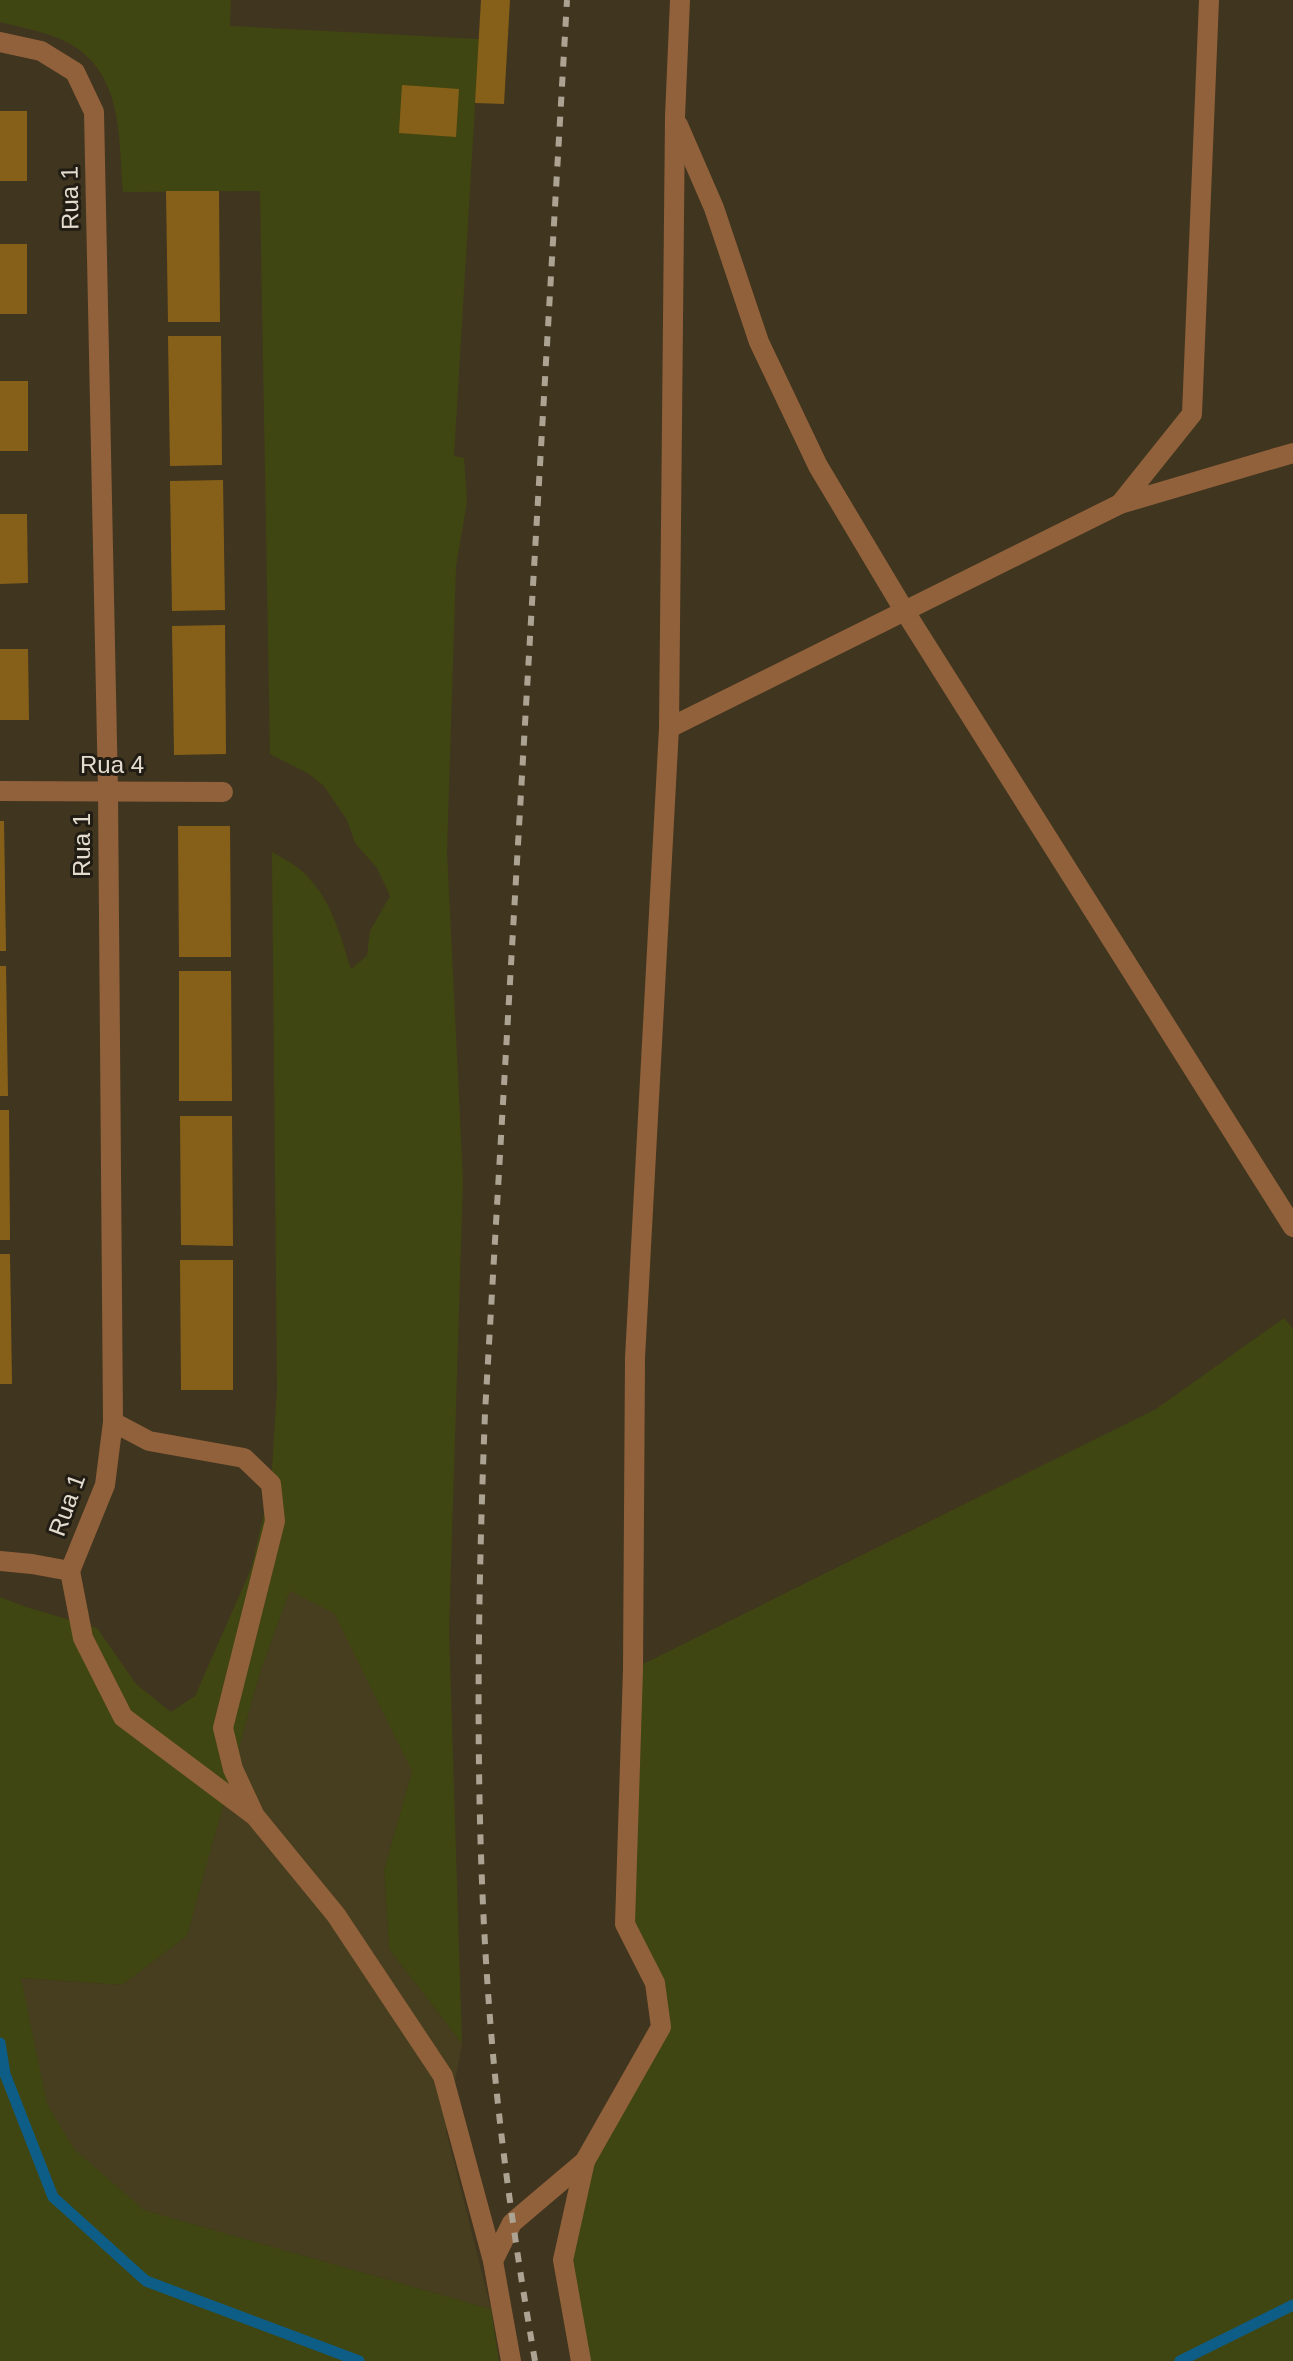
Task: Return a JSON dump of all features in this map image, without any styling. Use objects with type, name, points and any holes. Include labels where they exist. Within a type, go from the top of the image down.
[{"type":"street","points":[[581,2361],[563,2260],[585,2161],[661,2027],[655,1983],[625,1924],[633,1669],[635,1358],[669,728],[675,117],[680,0]]},
{"type":"street","points":[[1120,504],[1192,414],[1209,0]]},
{"type":"street","name":"Rua 1","points":[[0,42],[41,51],[75,72],[94,112],[108,791],[113,1422],[105,1485],[70,1571]]},
{"type":"street","points":[[675,117],[714,208],[759,342],[818,466],[904,610],[1293,1227]]},
{"type":"street","points":[[669,728],[1120,504],[1293,453]]},
{"type":"street","name":"Rua 4","points":[[0,791],[223,792]]},
{"type":"street","points":[[113,1422],[149,1441],[244,1458],[271,1484],[275,1521],[223,1728],[233,1769],[255,1816]]},
{"type":"street","points":[[0,1561],[70,1571],[83,1638],[123,1717],[255,1816],[336,1915],[443,2076],[493,2261],[511,2361]]},
{"type":"street","points":[[493,2261],[512,2223],[585,2161]]},
{"type":"green space","points":[[0,0],[231,0],[230,26],[479,39],[454,456],[464,458],[467,502],[456,566],[447,851],[463,1180],[449,1630],[462,2044],[389,1949],[384,1870],[412,1771],[290,1591],[260,1673],[187,1936],[122,1985],[22,1978],[144,2210],[491,2309],[499,2361],[0,2361],[0,1597],[97,1628],[136,1684],[171,1712],[195,1696],[251,1569],[271,1484],[277,1390],[272,852],[300,870],[321,894],[334,918],[351,969],[367,956],[370,931],[390,896],[377,868],[355,843],[347,820],[324,786],[309,774],[270,754],[260,191],[123,192],[116,116],[105,81],[95,66],[74,46],[43,33],[0,22]]},
{"type":"green space","points":[[1284,1318],[1293,1329],[1293,2361],[581,2361],[563,2260],[585,2161],[661,2027],[625,1924],[633,1669],[1156,1409]]},
{"type":"sand","points":[[290,1591],[334,1613],[412,1771],[384,1870],[389,1949],[462,2044],[446,2131],[491,2309],[144,2210],[74,2149],[47,2104],[21,1978],[122,1985],[187,1936],[260,1673]]},
{"type":"building","points":[[481,0],[510,0],[504,104],[475,103]]},
{"type":"building","points":[[402,85],[459,89],[456,137],[399,133]]},
{"type":"building","points":[[0,111],[27,111],[27,181],[0,181]]},
{"type":"building","points":[[166,191],[219,191],[220,322],[168,322]]},
{"type":"building","points":[[0,244],[27,244],[27,314],[0,314]]},
{"type":"building","points":[[168,336],[221,336],[222,465],[170,466]]},
{"type":"building","points":[[0,381],[28,381],[28,451],[0,451]]},
{"type":"building","points":[[223,480],[225,610],[172,611],[170,481]]},
{"type":"building","points":[[0,514],[27,514],[28,583],[0,584]]},
{"type":"building","points":[[225,625],[226,754],[174,755],[172,626]]},
{"type":"building","points":[[0,649],[28,649],[29,720],[0,720]]},
{"type":"building","points":[[0,821],[4,821],[6,951],[0,951]]},
{"type":"building","points":[[178,826],[230,826],[231,957],[179,957]]},
{"type":"building","points":[[0,966],[6,966],[8,1096],[0,1096]]},
{"type":"building","points":[[179,971],[231,971],[232,1101],[179,1101]]},
{"type":"building","points":[[0,1110],[9,1110],[10,1240],[0,1240]]},
{"type":"building","points":[[180,1116],[232,1116],[233,1246],[181,1245]]},
{"type":"building","points":[[0,1254],[10,1254],[12,1384],[0,1384]]},
{"type":"building","points":[[180,1260],[233,1260],[233,1390],[181,1390]]},
{"type":"waterway","points":[[0,2043],[5,2074],[53,2197],[146,2281],[359,2361]]},
{"type":"waterway","points":[[1180,2361],[1293,2305]]},
{"type":"railway","points":[[535,2361],[509,2196],[491,2031],[480,1799],[480,1567],[485,1413],[567,0]]}]
